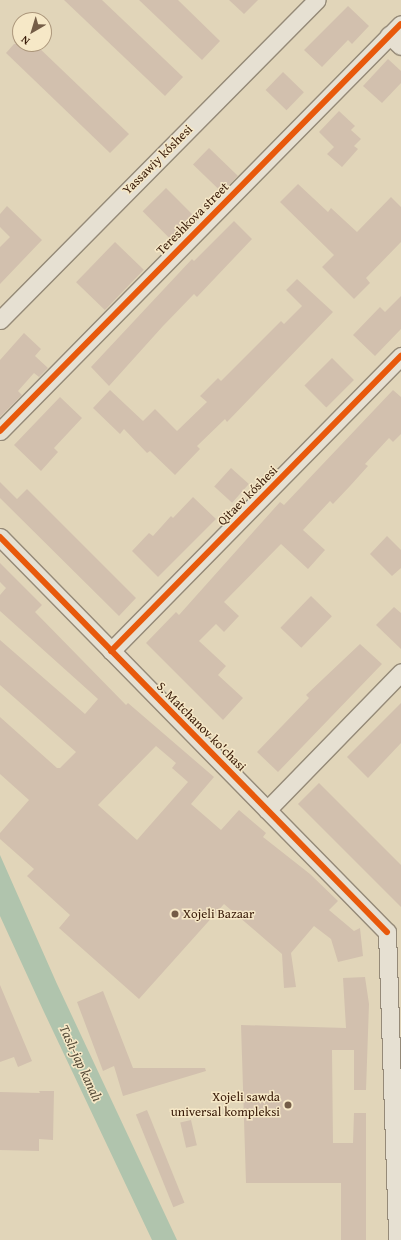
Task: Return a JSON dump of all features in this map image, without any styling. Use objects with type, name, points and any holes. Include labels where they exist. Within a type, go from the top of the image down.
[{"type":"street","name":"Yassawiy kóshesi","points":[[0,320],[317,0]]},
{"type":"street","name":"Tereshkova street","points":[[0,431],[397,35]]},
{"type":"street","name":"Qitaev kóshesi","points":[[110,651],[401,356]]},
{"type":"street","name":"S. Matchanov ko'chasi","points":[[0,537],[267,810],[394,932]]},
{"type":"street","points":[[267,810],[399,677]]},
{"type":"street","points":[[394,932],[398,1240]]},
{"type":"water","name":"Taslı-jap kanalı","points":[[0,855],[57,984],[177,1240],[152,1240],[44,1012],[0,916]]},
{"type":"building","points":[[64,0],[102,0],[183,77],[165,96]]},
{"type":"building","points":[[139,0],[178,0],[220,41],[202,60]]},
{"type":"building","points":[[229,0],[258,0],[244,14]]},
{"type":"building","points":[[348,6],[369,26],[352,44],[348,40],[322,67],[304,50]]},
{"type":"building","points":[[12,46],[12,52],[43,52],[129,134],[110,153],[6,53]]},
{"type":"building","points":[[388,59],[401,71],[401,83],[382,103],[363,86]]},
{"type":"building","points":[[283,72],[304,92],[286,110],[266,90]]},
{"type":"building","points":[[339,111],[355,126],[351,130],[361,139],[354,146],[358,149],[342,167],[327,154],[334,147],[319,132]]},
{"type":"building","points":[[209,148],[238,176],[222,192],[193,165]]},
{"type":"building","points":[[298,184],[328,212],[331,208],[357,232],[391,197],[401,207],[401,242],[366,278],[370,283],[354,299],[322,267],[334,255],[280,202]]},
{"type":"building","points":[[166,188],[196,218],[172,241],[143,211]]},
{"type":"building","points":[[7,206],[42,240],[0,284],[0,247],[10,237],[0,227],[0,214]]},
{"type":"building","points":[[234,221],[252,239],[197,297],[194,294],[109,386],[91,367],[192,259],[194,261]]},
{"type":"building","points":[[115,242],[144,270],[105,310],[76,282]]},
{"type":"building","points":[[297,279],[333,312],[227,422],[225,419],[197,446],[200,449],[175,475],[150,451],[147,453],[124,429],[120,434],[93,408],[110,390],[143,421],[155,409],[177,431],[207,402],[200,396],[218,378],[221,381],[281,321],[284,324],[302,306],[286,290]]},
{"type":"building","points":[[401,296],[401,329],[375,356],[353,335],[380,307],[385,312]]},
{"type":"building","points":[[24,333],[41,349],[35,356],[48,368],[39,377],[34,373],[18,391],[22,395],[0,417],[0,360]]},
{"type":"building","points":[[332,358],[354,380],[326,407],[304,386]]},
{"type":"building","points":[[393,390],[401,397],[401,434],[393,442],[389,438],[365,464],[368,466],[350,486],[333,504],[330,501],[303,530],[325,550],[308,569],[281,544],[224,602],[239,616],[224,632],[216,624],[199,641],[226,666],[218,675],[243,698],[223,720],[146,643],[176,612],[179,615],[280,502],[284,505]]},
{"type":"building","points":[[60,397],[82,418],[54,448],[58,452],[41,471],[14,445]]},
{"type":"building","points":[[231,468],[249,484],[232,503],[214,487]]},
{"type":"building","points":[[0,482],[17,499],[27,489],[136,598],[119,616],[0,498]]},
{"type":"building","points":[[193,497],[216,519],[158,577],[132,551],[149,533],[153,536],[171,516],[173,518]]},
{"type":"building","points":[[387,536],[401,550],[401,568],[392,576],[370,554]]},
{"type":"building","points":[[0,563],[42,605],[35,612],[126,705],[128,703],[214,777],[191,804],[221,830],[239,810],[266,833],[263,837],[310,874],[338,901],[329,910],[354,931],[360,928],[363,956],[338,962],[331,939],[314,926],[291,953],[296,987],[284,988],[282,954],[224,904],[139,999],[59,928],[70,915],[27,876],[34,869],[0,839],[0,833],[29,800],[0,774],[0,717],[57,768],[60,768],[76,752],[0,685],[0,640],[85,714],[98,699],[0,611],[0,595],[6,588],[0,582]],"holes":[[[156,746],[176,763],[172,768],[188,782],[137,840],[98,805]]]},
{"type":"building","points":[[311,596],[332,616],[301,648],[280,628]]},
{"type":"building","points":[[394,607],[401,613],[401,649],[376,625]]},
{"type":"building","points":[[360,644],[382,664],[278,772],[257,752],[309,698],[306,695]]},
{"type":"building","points":[[401,703],[401,743],[368,778],[347,757]]},
{"type":"building","points":[[319,783],[401,865],[401,907],[298,804]]},
{"type":"building","name":"Xojeli sawda universal kompleksi","points":[[365,977],[369,1004],[366,1090],[354,1090],[354,1050],[332,1050],[333,1143],[353,1143],[354,1113],[366,1113],[366,1240],[341,1240],[341,1183],[246,1183],[241,1025],[346,1028],[343,978]]},
{"type":"building","points":[[0,985],[32,1061],[18,1067],[14,1057],[0,1062]]},
{"type":"building","points":[[103,991],[133,1068],[205,1068],[206,1071],[123,1096],[114,1066],[103,1071],[77,1002]]},
{"type":"building","points":[[39,1091],[54,1091],[53,1140],[39,1139],[39,1151],[0,1150],[0,1092],[40,1093]]},
{"type":"building","points":[[147,1110],[184,1203],[173,1207],[136,1114]]},
{"type":"building","points":[[191,1120],[197,1145],[186,1148],[180,1122]]},
{"type":"cycle path","points":[[0,431],[401,24]]},
{"type":"cycle path","points":[[111,651],[401,356]]},
{"type":"cycle path","points":[[0,537],[387,932]]},
{"type":"place","name":"Xojeli Bazaar","points":[[175,914]]},
{"type":"place","name":"Xojeli sawda universal kompleksi","points":[[288,1105]]}]
